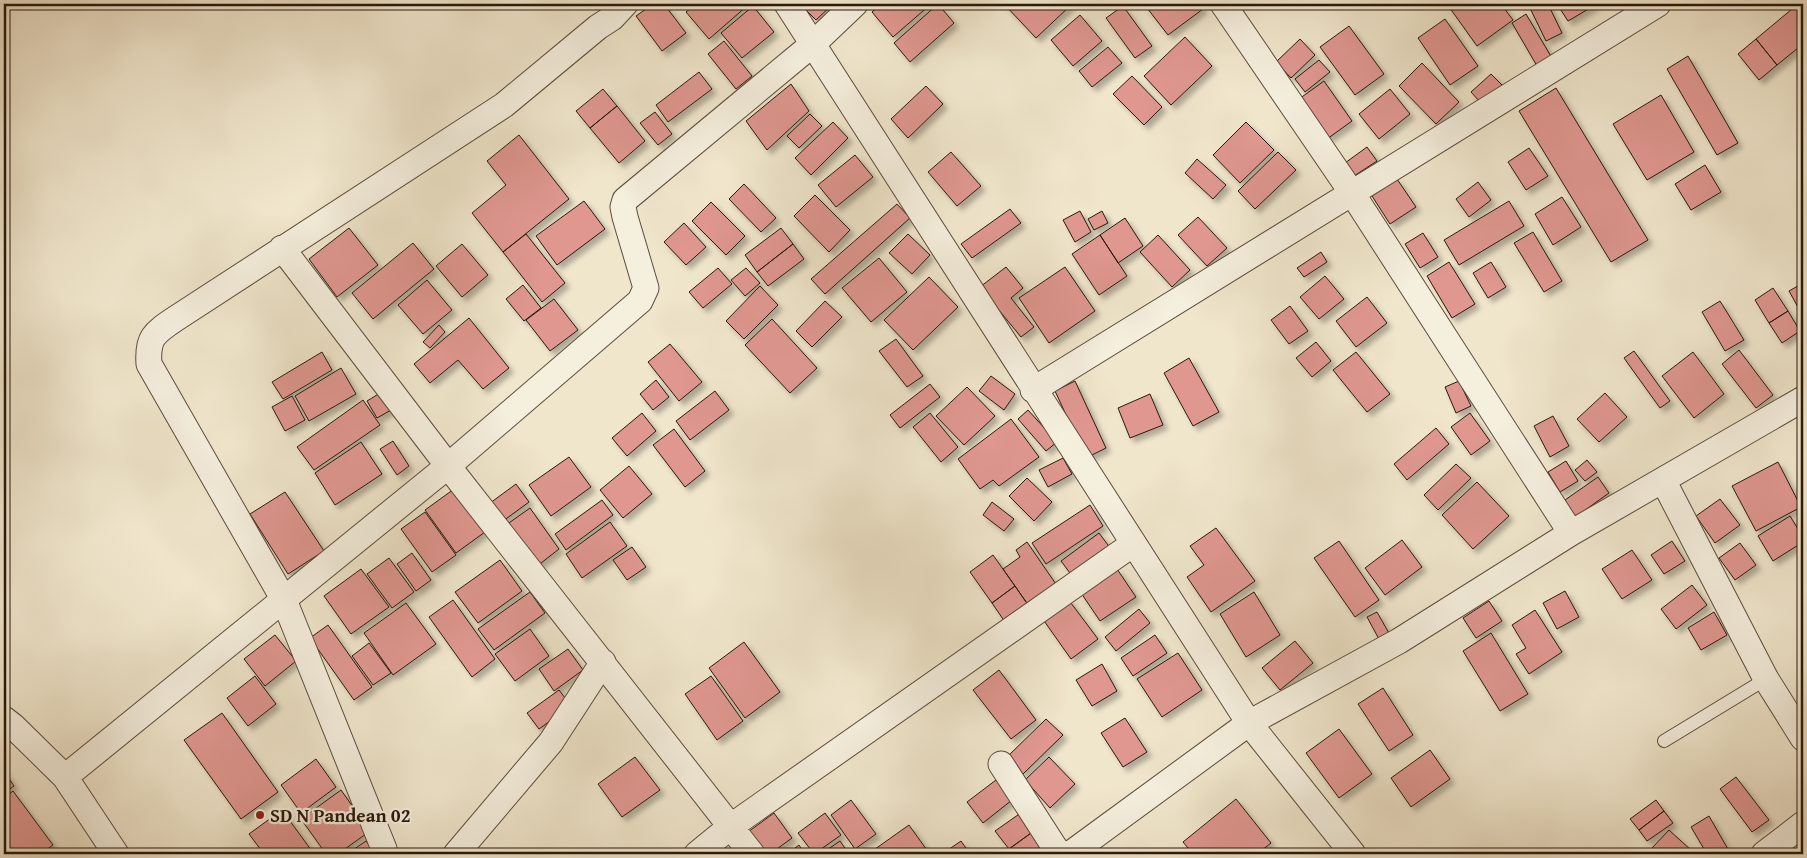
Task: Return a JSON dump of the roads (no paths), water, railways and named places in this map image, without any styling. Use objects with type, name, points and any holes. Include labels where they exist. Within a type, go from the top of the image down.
[{"type":"street","points":[[384,849],[284,600],[149,364],[148,347],[156,332],[282,248],[504,105],[598,27],[612,18],[625,4]]},
{"type":"street","points":[[787,4],[1248,723],[1353,854]]},
{"type":"street","points":[[65,777],[448,466],[644,295],[646,288],[644,279],[623,208],[631,193],[813,44],[855,4]]},
{"type":"street","points":[[1223,4],[1352,193],[1571,534]]},
{"type":"street","points":[[1033,390],[1658,4]]},
{"type":"street","points":[[282,248],[448,466],[752,854]]},
{"type":"street","points":[[1001,764],[1071,853],[1248,723],[1399,640],[1571,534],[1803,400]]},
{"type":"street","points":[[1664,482],[1766,679],[1803,738]]},
{"type":"street","points":[[697,854],[730,827],[1133,544]]},
{"type":"street","points":[[456,854],[551,742],[603,662]]},
{"type":"street","points":[[4,719],[65,777],[116,854]]},
{"type":"street","points":[[1764,854],[1803,824]]},
{"type":"lane","points":[[1664,741],[1766,679]]},
{"type":"place","name":"SD N Pandean 02","points":[[260,815]]}]
